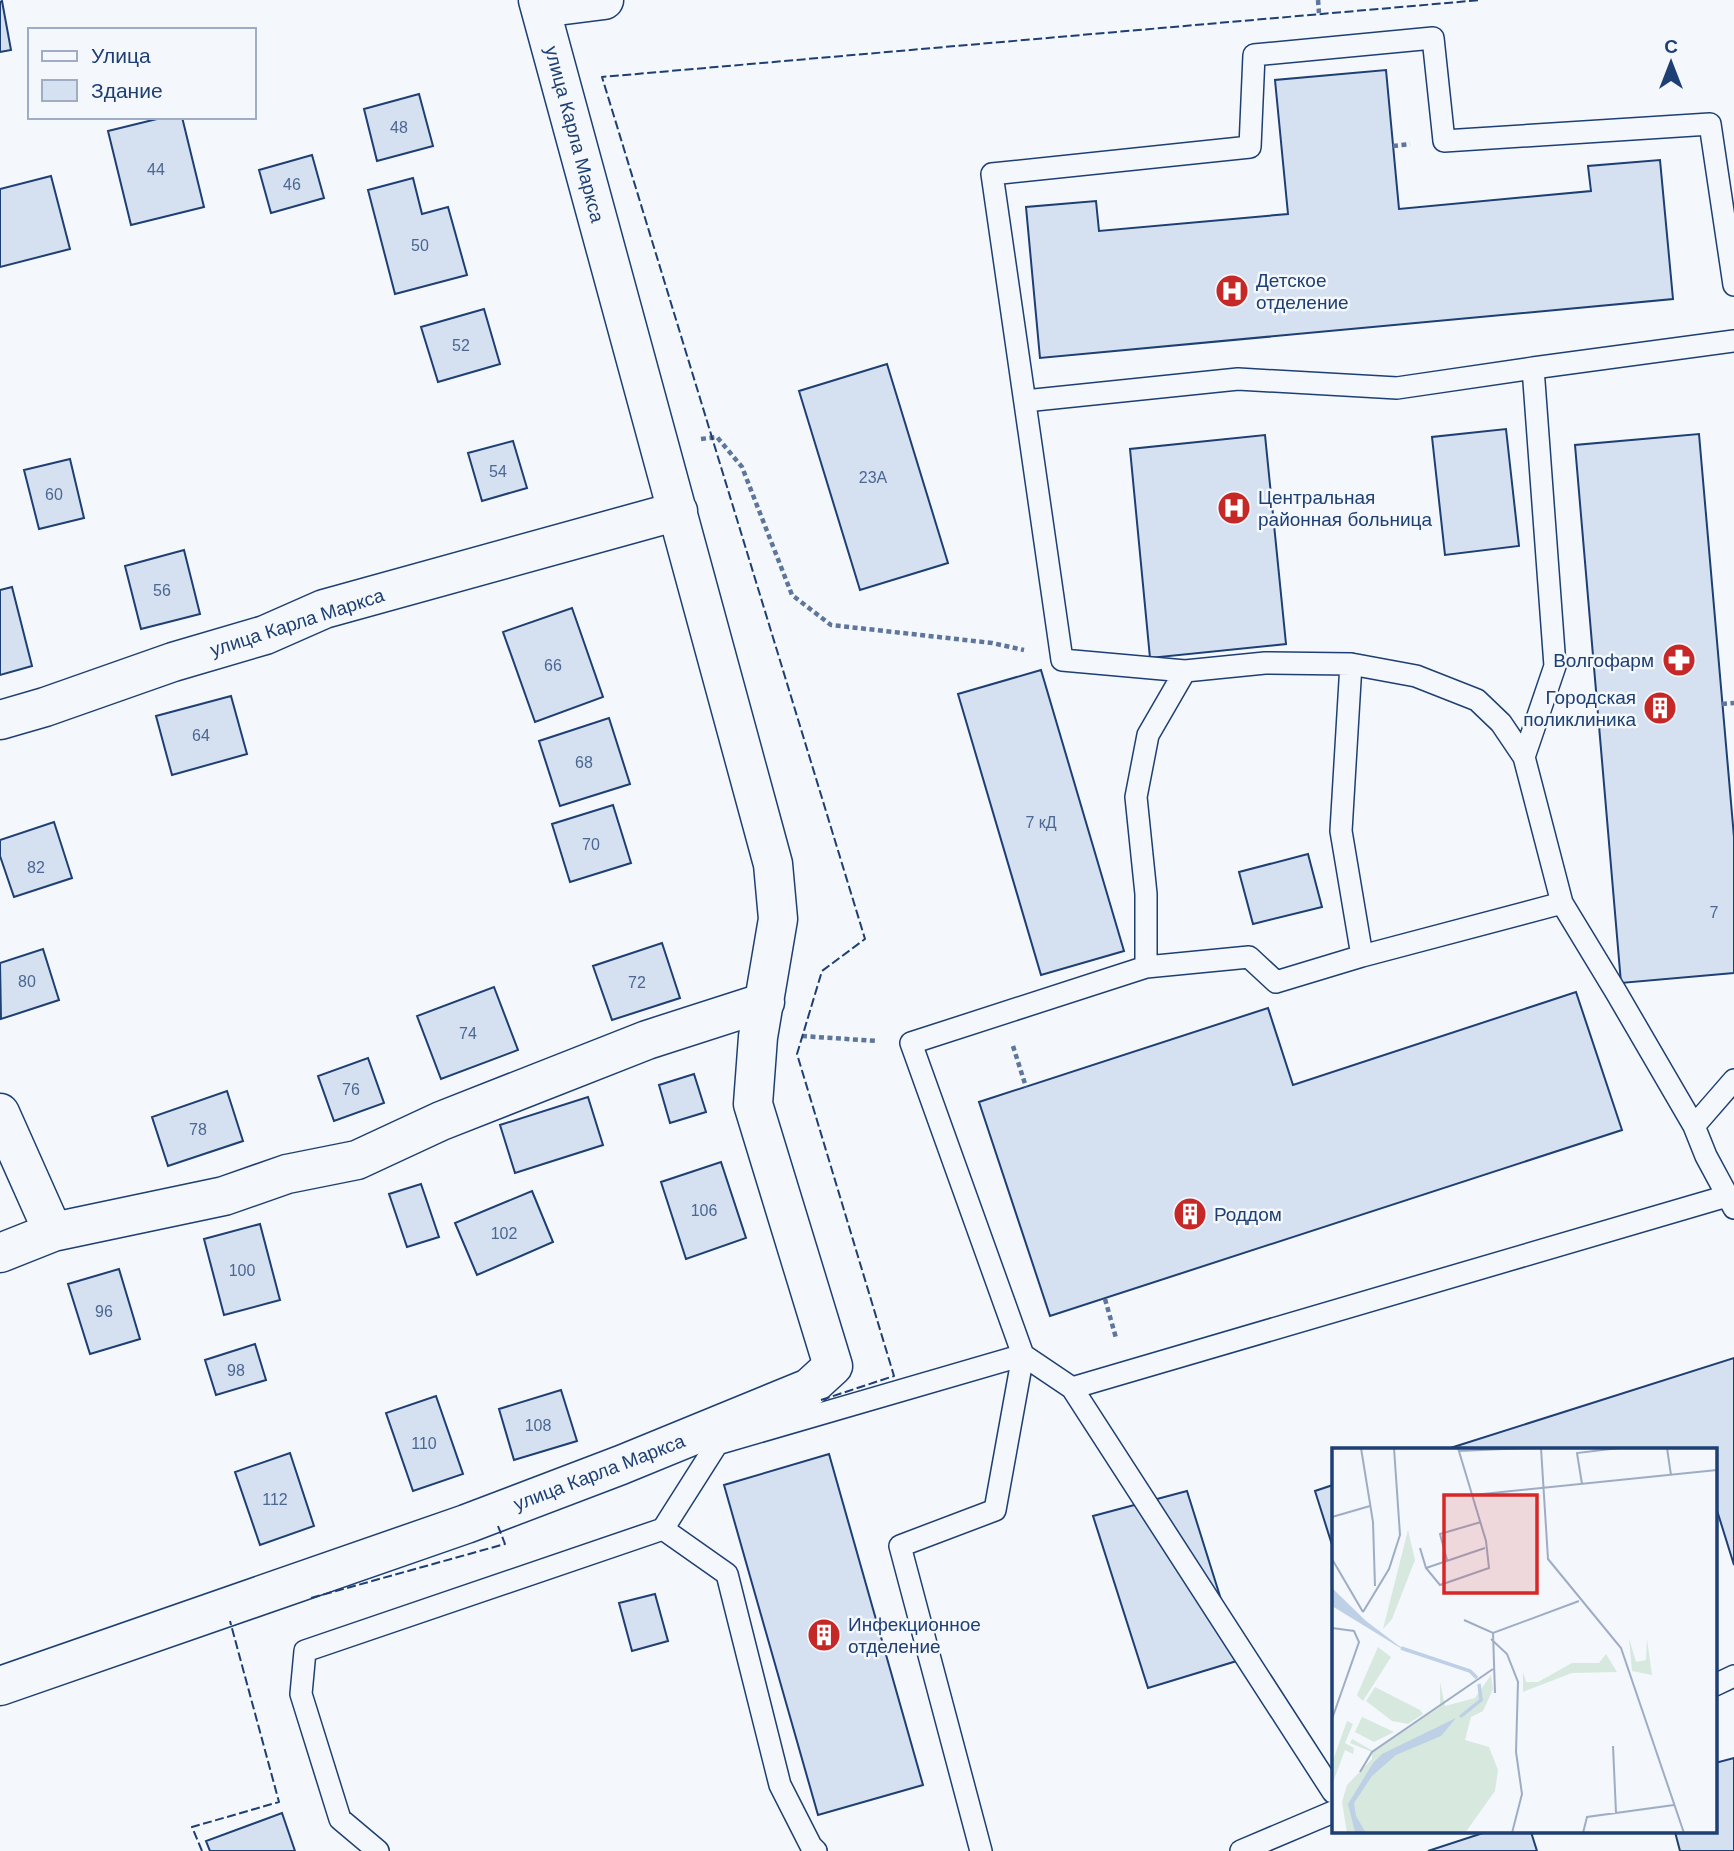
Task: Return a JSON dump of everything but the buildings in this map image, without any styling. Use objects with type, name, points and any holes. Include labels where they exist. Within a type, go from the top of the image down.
[{"type":"street","points":[[540,4],[604,0]]},
{"type":"street","name":"улица Карла Маркса","points":[[0,1686],[466,1524],[621,1465],[808,1388],[834,1366],[753,1104],[763,1014],[778,919],[773,864],[540,4]]},
{"type":"street","name":"улица Карла Маркса","points":[[0,720],[173,662],[265,635],[324,609],[678,511]]},
{"type":"street","points":[[0,1253],[53,1232],[223,1196],[288,1174],[357,1160],[441,1121],[647,1040],[763,1014]]},
{"type":"street","points":[[0,1113],[53,1232]]},
{"type":"lane","points":[[1072,1388],[1730,1202],[1694,1126],[1562,903],[1524,757],[1501,723],[1477,700],[1416,676],[1351,664],[1265,663],[1185,671],[1062,660],[992,174],[1250,147],[1254,55],[1433,38],[1444,142],[1710,124],[1734,285]]},
{"type":"lane","points":[[1025,401],[1238,379],[1397,388],[1734,341]]},
{"type":"lane","points":[[1524,757],[1555,666],[1533,368]]},
{"type":"lane","points":[[1351,664],[1340,831],[1362,956]]},
{"type":"lane","points":[[1146,967],[1146,894],[1136,797],[1148,735],[1185,671]]},
{"type":"lane","points":[[981,1851],[901,1546],[995,1510],[1023,1355],[911,1043],[1146,967],[1249,957],[1276,982],[1362,956],[1562,903]]},
{"type":"lane","points":[[1694,1126],[1734,1080]]},
{"type":"lane","points":[[1023,1355],[1072,1388],[1332,1790]]},
{"type":"lane","points":[[378,1851],[340,1819],[301,1694],[305,1651],[663,1529],[717,1444],[1023,1355]]},
{"type":"lane","points":[[663,1529],[727,1574],[780,1785],[816,1851]]},
{"type":"lane","points":[[1716,1685],[1734,1676]]},
{"type":"lane","points":[[1241,1851],[1332,1812]]},
{"type":"path","points":[[662,455],[690,441],[717,437],[741,467],[792,595],[831,625],[992,643],[1062,660]]},
{"type":"path","points":[[1722,704],[1734,703]]},
{"type":"path","points":[[763,1014],[802,1036],[911,1043]]},
{"type":"fence","points":[[821,1400],[894,1376],[797,1054],[822,971],[865,939],[602,77],[1481,0]]},
{"type":"fence","points":[[311,1598],[505,1544],[498,1526]]},
{"type":"fence","points":[[202,1851],[192,1827],[279,1802],[230,1621]]},
{"type":"place","name":"Детское отделение","points":[[1232,291]]},
{"type":"place","name":"Центральная районная больница","points":[[1234,508]]},
{"type":"place","name":"Волгофарм","points":[[1679,660]]},
{"type":"place","name":"Городская поликлиника","points":[[1660,708]]},
{"type":"place","name":"Роддом","points":[[1190,1214]]},
{"type":"place","name":"Инфекционное отделение","points":[[824,1635]]}]
